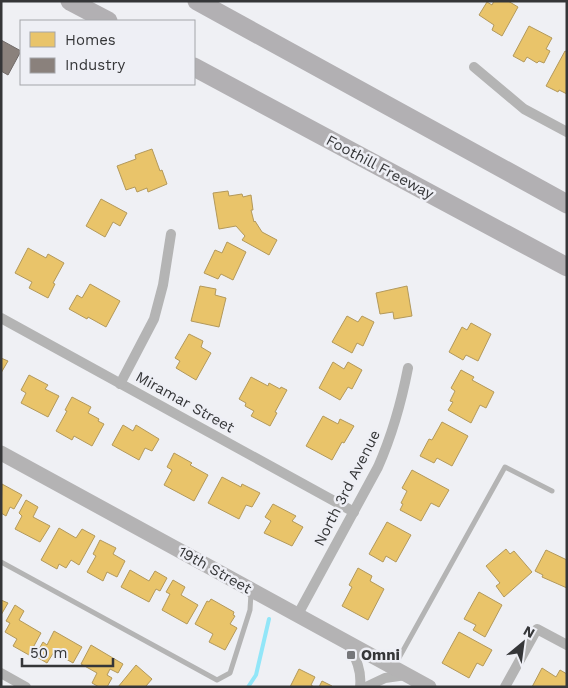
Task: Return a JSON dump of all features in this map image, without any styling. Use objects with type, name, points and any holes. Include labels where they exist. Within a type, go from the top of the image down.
[{"type":"highway","points":[[70,1],[106,20]]},
{"type":"highway","points":[[197,1],[567,204]]},
{"type":"highway","name":"Foothill Freeway","points":[[195,68],[567,267]]},
{"type":"main road","name":"19th Street","points":[[1,453],[428,687]]},
{"type":"street","points":[[474,67],[524,109],[567,132]]},
{"type":"street","points":[[120,384],[154,319],[163,286],[171,234]]},
{"type":"street","name":"Miramar Street","points":[[1,318],[354,512]]},
{"type":"street","name":"North 3rd Avenue","points":[[297,616],[378,467],[389,442],[399,411],[408,368]]},
{"type":"street","points":[[505,687],[537,629],[567,645]]},
{"type":"street","points":[[348,643],[356,658],[360,687]]},
{"type":"street","points":[[1,673],[26,687]]},
{"type":"street","points":[[366,687],[385,678],[407,675]]},
{"type":"lane","points":[[394,668],[505,467],[552,491]]},
{"type":"lane","points":[[1,562],[217,680],[230,673],[250,610],[251,590]]},
{"type":"building: Homes","points":[[494,1],[508,1],[518,7],[502,36],[492,30],[494,25],[479,15],[487,2],[492,5]]},
{"type":"building: Homes","points":[[529,26],[552,38],[546,49],[550,51],[544,63],[539,61],[537,63],[527,57],[524,62],[513,56]]},
{"type":"building: Homes","points":[[565,51],[567,52],[567,94],[546,86]]},
{"type":"building: Homes","points":[[152,149],[167,184],[148,192],[147,188],[137,192],[135,187],[126,190],[117,166],[136,159],[135,155]]},
{"type":"building: Homes","points":[[228,191],[229,196],[242,194],[243,197],[251,195],[253,210],[251,210],[254,222],[262,232],[277,240],[269,255],[242,240],[245,236],[236,226],[219,229],[213,193]]},
{"type":"building: Homes","points":[[101,199],[127,213],[120,226],[113,222],[105,237],[86,226]]},
{"type":"building: Homes","points":[[227,242],[246,252],[233,280],[221,274],[218,279],[204,273],[215,250],[222,253]]},
{"type":"building: Homes","points":[[28,248],[46,258],[48,254],[64,263],[53,283],[55,284],[48,298],[29,288],[32,282],[15,273]]},
{"type":"building: Homes","points":[[90,284],[120,301],[106,327],[69,309],[77,295],[82,298]]},
{"type":"building: Homes","points":[[200,286],[216,289],[215,295],[226,298],[219,327],[191,321]]},
{"type":"building: Homes","points":[[407,286],[412,316],[394,319],[393,312],[380,314],[376,293]]},
{"type":"building: Homes","points":[[347,316],[358,322],[362,316],[374,322],[363,346],[357,343],[352,353],[332,342]]},
{"type":"building: Homes","points":[[471,323],[491,334],[478,361],[466,355],[463,360],[449,352],[462,327],[467,330]]},
{"type":"building: Homes","points":[[189,334],[203,341],[201,347],[211,353],[196,380],[176,368],[180,361],[175,358]]},
{"type":"building: Homes","points":[[1,358],[8,361],[1,373]]},
{"type":"building: Homes","points":[[333,362],[344,369],[348,362],[362,370],[352,389],[348,387],[340,400],[319,388]]},
{"type":"building: Homes","points":[[461,370],[474,377],[472,380],[494,392],[486,408],[480,405],[471,423],[448,410],[453,402],[450,401],[455,391],[451,388]]},
{"type":"building: Homes","points":[[29,375],[48,385],[45,389],[59,396],[48,417],[21,403],[26,393],[21,390]]},
{"type":"building: Homes","points":[[251,377],[268,386],[269,383],[280,389],[281,387],[287,390],[270,426],[251,416],[254,411],[245,406],[246,403],[239,399]]},
{"type":"building: Homes","points":[[72,397],[91,407],[88,413],[104,424],[92,446],[74,436],[72,440],[56,431]]},
{"type":"building: Homes","points":[[323,416],[338,424],[340,419],[354,426],[332,460],[306,446]]},
{"type":"building: Homes","points":[[442,422],[468,436],[452,466],[437,458],[434,463],[420,456],[429,439],[432,440]]},
{"type":"building: Homes","points":[[123,425],[133,431],[136,425],[159,439],[152,451],[145,448],[139,460],[112,445]]},
{"type":"building: Homes","points":[[174,453],[208,475],[194,501],[164,485],[172,470],[167,467]]},
{"type":"building: Homes","points":[[412,470],[449,490],[439,507],[431,503],[421,521],[400,510],[407,491],[402,488]]},
{"type":"building: Homes","points":[[222,477],[241,487],[242,484],[260,493],[252,507],[246,505],[239,519],[208,503]]},
{"type":"building: Homes","points":[[2,484],[22,495],[14,509],[10,507],[6,516],[1,513]]},
{"type":"building: Homes","points":[[26,500],[38,507],[33,517],[50,526],[40,542],[15,529],[22,516],[19,513]]},
{"type":"building: Homes","points":[[273,504],[296,516],[292,521],[303,527],[292,546],[264,533],[271,521],[265,517]]},
{"type":"building: Homes","points":[[387,522],[411,535],[396,562],[386,556],[383,562],[369,554]]},
{"type":"building: Homes","points":[[59,528],[76,538],[82,529],[95,536],[79,565],[71,560],[66,568],[59,564],[57,569],[41,560]]},
{"type":"building: Homes","points":[[100,540],[116,548],[113,554],[125,561],[117,577],[107,572],[103,581],[87,572],[96,556],[93,554]]},
{"type":"building: Homes","points":[[506,549],[510,554],[514,551],[532,572],[504,597],[496,586],[500,583],[486,566]]},
{"type":"building: Homes","points":[[546,550],[567,560],[567,588],[542,577],[543,575],[535,571]]},
{"type":"building: Homes","points":[[358,568],[372,576],[370,581],[384,589],[368,620],[342,606],[352,587],[349,585]]},
{"type":"building: Homes","points":[[130,570],[149,581],[155,571],[167,578],[160,591],[156,589],[149,602],[121,587]]},
{"type":"building: Homes","points":[[173,580],[185,587],[181,595],[198,605],[187,624],[162,610],[170,594],[166,592]]},
{"type":"building: Homes","points":[[479,592],[502,605],[485,637],[473,630],[476,625],[464,619]]},
{"type":"building: Homes","points":[[211,599],[234,612],[233,615],[235,616],[230,624],[237,628],[225,650],[209,642],[213,634],[195,624],[207,601],[209,602]]},
{"type":"building: Homes","points":[[1,600],[8,603],[1,615]]},
{"type":"building: Homes","points":[[15,605],[24,611],[19,620],[41,633],[29,655],[13,646],[17,639],[5,632],[10,623],[6,621]]},
{"type":"building: Homes","points":[[54,631],[82,647],[73,663],[54,652],[47,663],[35,656],[43,642],[47,645]]},
{"type":"building: Homes","points":[[459,632],[492,650],[483,666],[477,663],[469,678],[442,663]]},
{"type":"building: Homes","points":[[91,645],[123,664],[118,673],[110,669],[107,675],[112,678],[107,687],[99,687],[92,683],[97,673],[81,664]]},
{"type":"building: Homes","points":[[136,665],[152,679],[147,687],[118,687]]},
{"type":"building: Homes","points":[[542,668],[556,677],[560,670],[567,674],[567,687],[532,687]]},
{"type":"building: Homes","points":[[299,669],[315,677],[311,685],[314,687],[290,687]]},
{"type":"building: Homes","points":[[322,681],[332,686],[332,687],[319,687]]},
{"type":"building: Industry","points":[[1,40],[20,50],[20,53],[8,75],[1,71]]},
{"type":"waterway","points":[[248,687],[256,675],[269,619]]},
{"type":"place","name":"Omni","points":[[351,655]]}]
